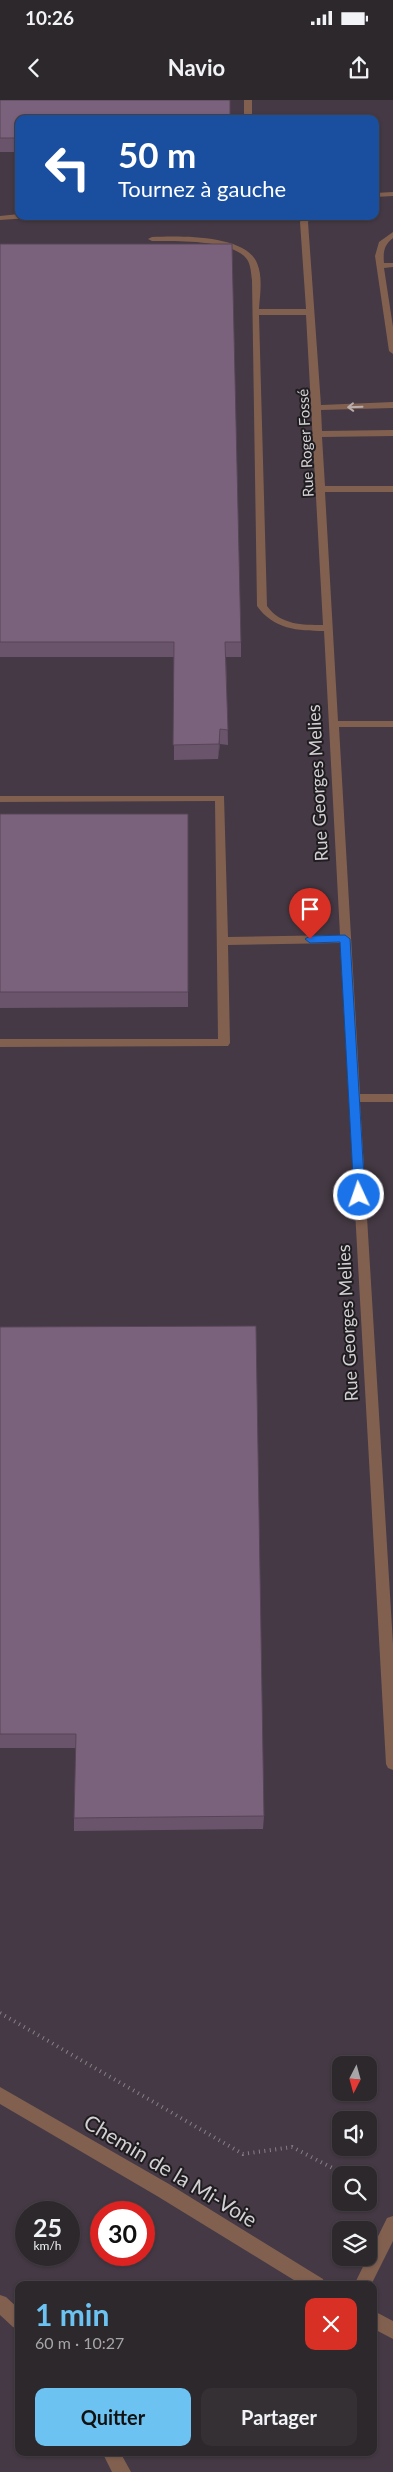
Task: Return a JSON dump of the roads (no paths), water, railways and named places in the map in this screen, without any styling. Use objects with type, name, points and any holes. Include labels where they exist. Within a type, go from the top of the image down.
[{"type":"street","points":[[248,100],[248,115]]},
{"type":"street","points":[[379,195],[393,194]]},
{"type":"street","points":[[0,218],[15,217]]},
{"type":"street","name":"Rue Roger Fossé","points":[[305,220],[330,669]]},
{"type":"street","points":[[393,234],[387,237],[380,248],[380,266],[393,351]]},
{"type":"street","points":[[152,239],[208,240],[248,254],[253,260],[262,606],[266,614],[280,622],[309,628],[329,628]]},
{"type":"street","points":[[380,266],[393,265]]},
{"type":"street","points":[[255,312],[311,312]]},
{"type":"street","points":[[316,408],[393,405]]},
{"type":"street","points":[[318,434],[393,433]]},
{"type":"street","points":[[321,489],[393,489]]},
{"type":"street","name":"Rue Georges Melies","points":[[330,669],[393,1764]]},
{"type":"street","points":[[334,724],[393,724]]},
{"type":"street","points":[[0,799],[220,798],[224,1042],[0,1043]]},
{"type":"street","points":[[222,941],[345,939]]},
{"type":"street","points":[[354,1098],[393,1098]]},
{"type":"street","name":"Chemin de la Mi-Voie","points":[[0,2095],[163,2190],[311,2281]]},
{"type":"street","points":[[364,2281],[393,2224]]},
{"type":"street","points":[[0,2303],[15,2317]]},
{"type":"street","points":[[377,2321],[393,2331]]},
{"type":"street","points":[[112,2456],[122,2472]]}]
